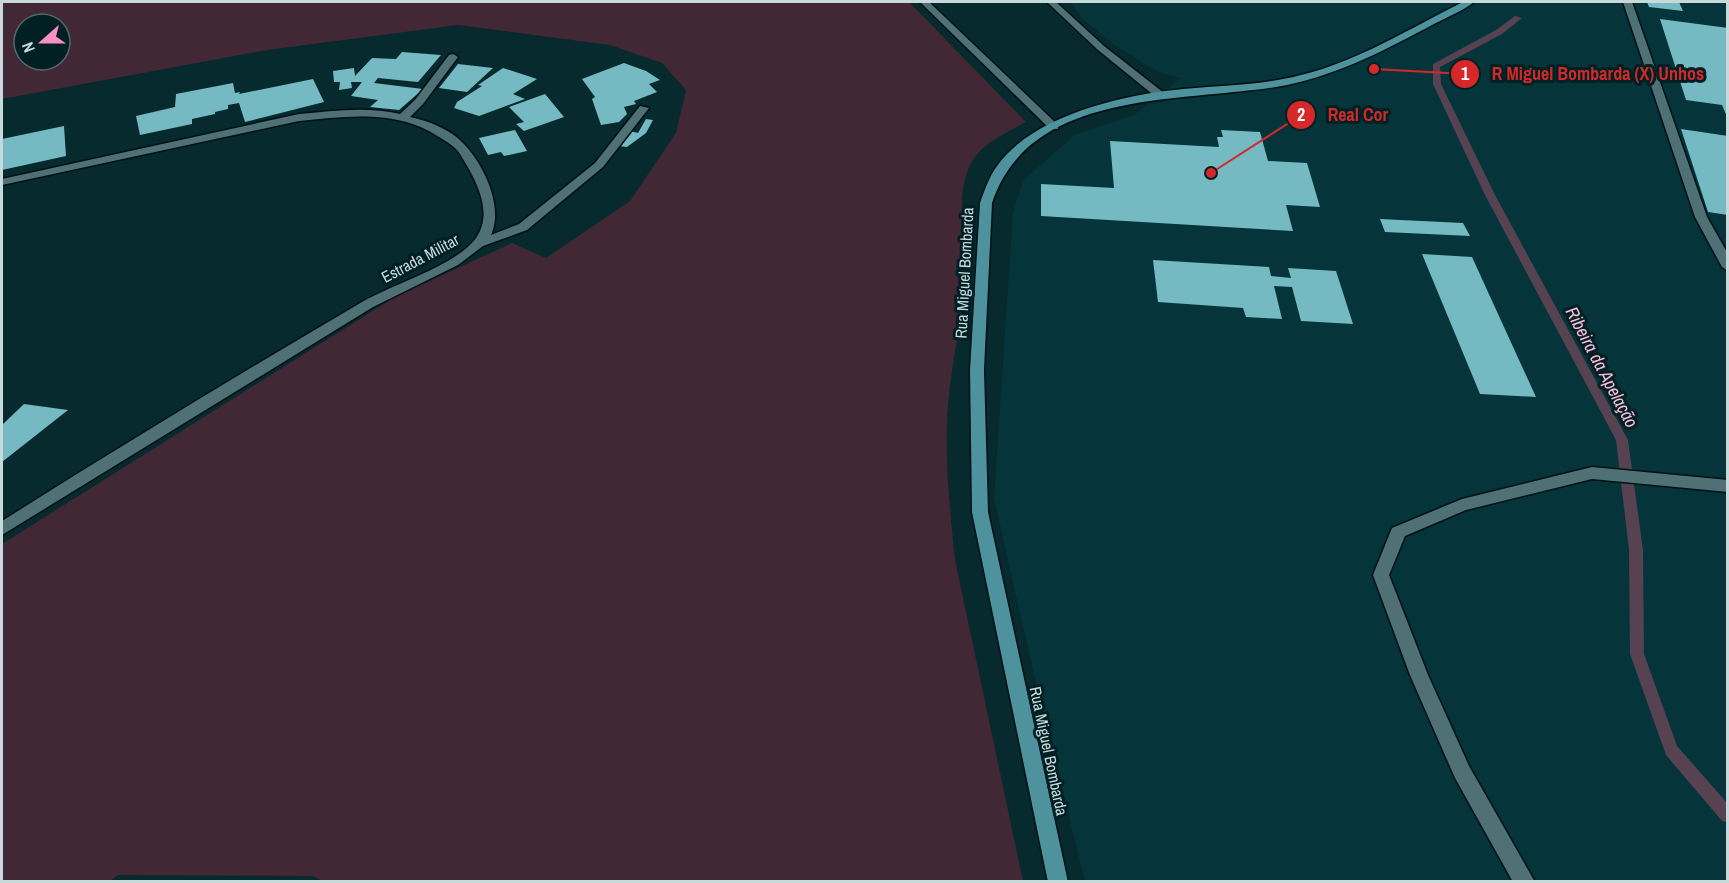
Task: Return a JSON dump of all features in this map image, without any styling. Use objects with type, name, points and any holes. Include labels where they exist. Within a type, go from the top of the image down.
[{"type":"main road","name":"Rua Miguel Bombarda","points":[[1058,882],[980,512],[977,370],[986,203],[994,179],[1007,160],[1054,127],[1093,112],[1160,95],[1263,87],[1305,78],[1364,54],[1469,2]]},
{"type":"street","points":[[924,2],[1054,127]]},
{"type":"street","points":[[1051,2],[1086,36],[1160,95]]},
{"type":"street","points":[[1628,2],[1701,217],[1728,267]]},
{"type":"street","points":[[402,118],[419,102],[453,57]]},
{"type":"street","points":[[480,243],[523,227],[564,194],[598,165],[644,108]]},
{"type":"street","name":"Estrada Militar","points":[[2,182],[306,114],[340,113],[402,118],[436,128],[462,146],[475,163],[486,192],[490,225],[480,243],[460,258],[375,300],[2,529]]},
{"type":"street","points":[[1525,882],[1462,772],[1419,675],[1381,575],[1398,532],[1462,505],[1592,473],[1690,480],[1728,486]]},
{"type":"shaded area","points":[[2,2],[909,2],[1026,122],[985,147],[972,161],[964,181],[962,213],[966,256],[965,275],[950,386],[947,443],[955,560],[1023,881],[324,882],[313,876],[118,875],[110,881],[2,881],[2,544],[395,297],[512,243],[546,258],[630,201],[676,133],[686,90],[662,63],[610,45],[458,25],[267,50],[2,99]]},
{"type":"shaded area","points":[[1070,2],[1727,2],[1727,881],[1085,881],[1042,710],[994,498],[1013,212],[1023,181],[1074,135],[1134,115],[1181,78],[1158,72],[1113,44],[1082,18]]},
{"type":"building","points":[[1647,2],[1679,2],[1683,11],[1649,7]]},
{"type":"building","points":[[1660,19],[1728,28],[1728,119],[1722,105],[1686,100]]},
{"type":"building","points":[[402,52],[441,55],[418,82],[378,78],[374,83],[423,89],[399,110],[370,107],[378,100],[351,96],[362,82],[351,82],[352,88],[339,90],[340,82],[334,82],[333,71],[354,68],[355,76],[372,58],[396,59]]},
{"type":"building","points":[[624,63],[646,71],[660,80],[649,84],[657,92],[634,101],[636,104],[624,107],[627,114],[619,122],[601,125],[592,99],[595,97],[582,79]]},
{"type":"building","points":[[458,64],[493,68],[467,92],[439,88]]},
{"type":"building","points":[[503,68],[537,79],[513,94],[525,99],[479,116],[454,108],[457,102],[482,86],[478,85]]},
{"type":"building","points":[[313,79],[324,102],[245,122],[239,103],[228,105],[228,109],[215,112],[215,114],[192,119],[192,124],[140,135],[136,116],[175,107],[176,94],[233,83],[235,93],[240,92],[239,94]]},
{"type":"building","points":[[545,94],[564,117],[524,131],[516,124],[524,122],[509,107]]},
{"type":"building","points":[[646,119],[653,120],[646,133],[627,147],[618,146],[630,131],[638,133]]},
{"type":"building","points":[[64,126],[66,156],[2,170],[2,139]]},
{"type":"building","points":[[1681,129],[1728,136],[1728,215],[1708,212]]},
{"type":"building","points":[[515,130],[527,151],[504,156],[501,152],[488,155],[479,138]]},
{"type":"building","points":[[1221,130],[1260,132],[1268,161],[1307,163],[1320,207],[1286,205],[1293,231],[1041,216],[1041,184],[1114,188],[1110,141],[1219,147],[1217,137],[1223,137]]},
{"type":"building","points":[[1380,219],[1463,223],[1470,236],[1385,232]]},
{"type":"building","points":[[1422,254],[1472,257],[1536,397],[1480,394]]},
{"type":"building","points":[[1153,260],[1269,267],[1271,276],[1291,278],[1288,268],[1336,271],[1353,324],[1301,321],[1292,287],[1274,286],[1282,319],[1246,317],[1243,308],[1158,302]]},
{"type":"building","points":[[24,404],[68,410],[2,462],[2,425]]},
{"type":"waterway","name":"Ribeira da Apelação","points":[[1518,18],[1499,32],[1436,66],[1437,84],[1490,195],[1622,440],[1636,550],[1637,654],[1671,750],[1728,816]]},
{"type":"place","name":"R Miguel Bombarda (X) Unhos","points":[[1374,69]]},
{"type":"place","name":"Real Cor","points":[[1211,173]]}]
